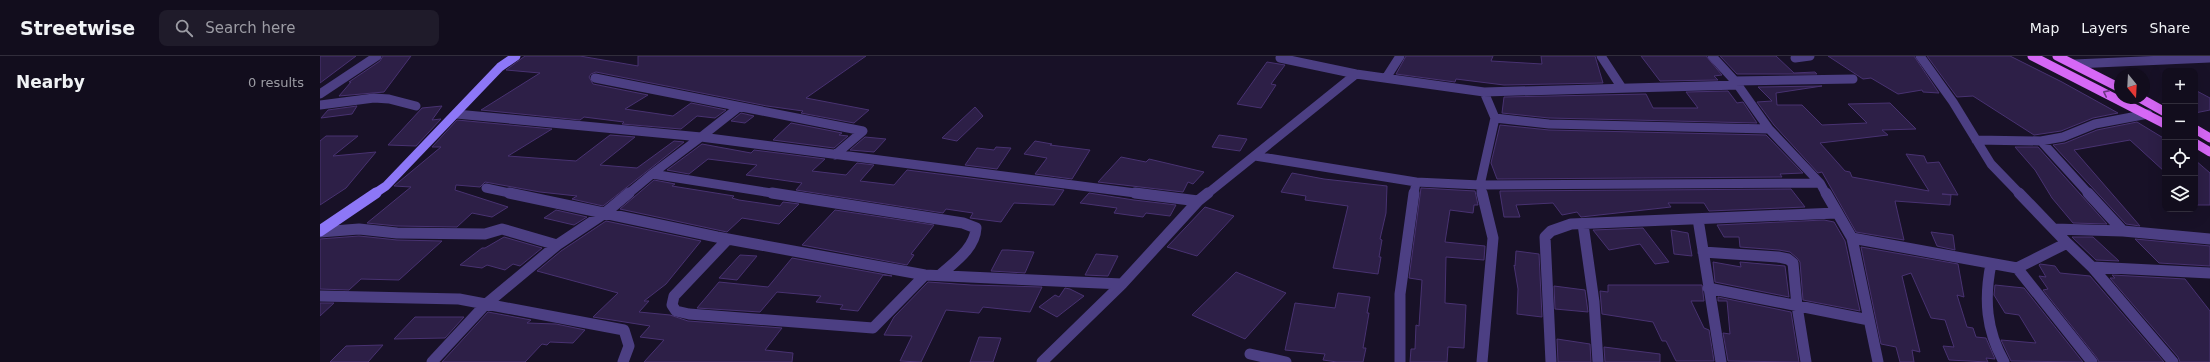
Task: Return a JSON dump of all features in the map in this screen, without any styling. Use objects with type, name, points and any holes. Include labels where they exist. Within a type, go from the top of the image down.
[{"type":"main road","points":[[2032,56],[2162,122]]},
{"type":"main road","points":[[2057,56],[2114,85]]},
{"type":"main road","points":[[2150,104],[2162,110]]},
{"type":"main road","points":[[2198,131],[2210,138]]},
{"type":"main road","points":[[2198,144],[2210,152]]},
{"type":"street","points":[[320,94],[377,56]]},
{"type":"street","points":[[320,231],[386,186],[500,67],[516,56]]},
{"type":"street","points":[[1386,78],[1400,56]]},
{"type":"street","points":[[1601,56],[1622,88]]},
{"type":"street","points":[[1712,56],[1736,83],[1769,129],[1820,183],[1852,238],[1878,362]]},
{"type":"street","points":[[1795,58],[1810,56]]},
{"type":"street","points":[[1920,56],[1953,102],[1991,164],[2092,267],[2119,301],[2173,362]]},
{"type":"street","points":[[1280,58],[1356,74],[1484,92],[1622,88],[1853,78]]},
{"type":"street","points":[[2074,64],[2206,59],[2210,64]]},
{"type":"street","points":[[1042,362],[1122,284],[1198,201],[1356,74]]},
{"type":"street","points":[[595,78],[863,131],[835,155]]},
{"type":"street","points":[[1482,362],[1493,238],[1480,185],[1495,118],[1484,92]]},
{"type":"street","points":[[320,105],[374,98],[389,99],[416,106]]},
{"type":"street","points":[[432,362],[485,305],[558,245],[605,213],[652,174],[739,107]]},
{"type":"street","points":[[456,114],[701,137],[1198,201]]},
{"type":"street","points":[[1976,140],[2041,141],[2063,137],[2095,124],[2148,114]]},
{"type":"street","points":[[1495,118],[1549,124],[1769,129]]},
{"type":"street","points":[[2041,141],[2123,231]]},
{"type":"street","points":[[1255,156],[1416,182],[1480,185],[1820,183]]},
{"type":"street","points":[[652,174],[963,223],[976,228],[977,234],[971,245],[939,276]]},
{"type":"street","points":[[1400,362],[1400,294],[1416,182]]},
{"type":"street","points":[[486,188],[728,239],[925,275],[1122,284]]},
{"type":"street","points":[[1551,362],[1545,237],[1552,231],[1571,224],[1836,212]]},
{"type":"street","points":[[1698,219],[1721,362]]},
{"type":"street","points":[[1583,224],[1594,302],[1598,362]]},
{"type":"street","points":[[320,231],[353,229],[396,232],[478,234],[502,230],[558,245]]},
{"type":"street","points":[[2054,229],[2123,231],[2210,239]]},
{"type":"street","points":[[1852,238],[2017,268],[2068,243]]},
{"type":"street","points":[[728,239],[674,296],[672,305],[676,311],[689,314],[873,328],[925,275]]},
{"type":"street","points":[[1703,252],[1768,256],[1788,259],[1793,263],[1797,306],[1806,362]]},
{"type":"street","points":[[1991,264],[1986,287],[1987,324],[2004,362]]},
{"type":"street","points":[[2092,267],[2210,273]]},
{"type":"street","points":[[2017,268],[2092,362]]},
{"type":"street","points":[[1708,288],[1869,320]]},
{"type":"street","points":[[320,296],[459,299],[624,330],[629,339],[630,348],[623,362]]},
{"type":"street","points":[[1250,354],[1286,362]]},
{"type":"building","points":[[320,56],[356,56],[320,83]]},
{"type":"building","points":[[383,56],[411,56],[384,92],[339,96],[351,82],[349,82],[380,61]]},
{"type":"building","points":[[525,56],[580,56],[638,66],[638,56],[866,56],[806,98],[869,110],[854,123],[801,113],[803,111],[767,106],[596,72],[591,74],[589,77],[593,84],[648,95],[625,109],[673,116],[691,103],[726,110],[715,118],[697,116],[681,129],[622,124],[624,122],[584,117],[580,120],[481,110],[540,73],[506,70]]},
{"type":"building","points":[[1406,56],[1493,56],[1491,61],[1542,64],[1541,56],[1595,56],[1603,83],[1504,85],[1456,79],[1455,82],[1396,74]]},
{"type":"building","points":[[1641,56],[1706,56],[1722,75],[1714,76],[1718,80],[1660,81]]},
{"type":"building","points":[[1720,56],[1776,56],[1794,73],[1815,72],[1817,74],[1737,74]]},
{"type":"building","points":[[1828,56],[1914,56],[1939,93],[1923,92],[1922,90],[1898,94],[1871,78],[1863,79]]},
{"type":"building","points":[[1927,56],[2010,56],[2062,82],[2118,113],[2093,118],[2061,131],[2034,135],[1973,96],[1957,97]]},
{"type":"building","points":[[1267,62],[1285,65],[1271,84],[1276,85],[1261,108],[1237,104]]},
{"type":"building","points":[[1822,86],[1776,93],[1777,105],[1802,105],[1822,125],[1867,123],[1848,104],[1890,103],[1916,129],[1882,130],[1888,135],[1820,143],[1845,171],[1850,172],[1852,177],[1929,191],[1906,154],[1924,156],[1927,163],[1939,162],[1958,195],[1942,194],[1951,195],[1950,205],[1895,201],[1904,240],[1856,232],[1822,172],[1818,173],[1774,125],[1757,102],[1772,101],[1758,87]]},
{"type":"building","points":[[1728,91],[1737,103],[1743,102],[1757,123],[1549,118],[1502,113],[1504,97],[1646,94],[1653,108],[1698,108],[1686,92]]},
{"type":"building","points":[[2198,92],[2210,98],[2210,110],[2198,112]]},
{"type":"building","points":[[357,106],[352,114],[321,118],[328,110]]},
{"type":"building","points":[[442,106],[432,120],[441,119],[416,146],[388,145],[422,108]]},
{"type":"building","points":[[975,107],[983,116],[957,141],[942,138]]},
{"type":"building","points":[[741,113],[754,116],[745,123],[731,121]]},
{"type":"building","points":[[457,120],[552,129],[508,156],[576,161],[610,135],[635,137],[600,165],[637,168],[674,141],[684,142],[603,206],[572,199],[577,196],[540,192],[485,182],[480,187],[456,185],[455,190],[508,207],[492,217],[472,213],[457,227],[397,226],[367,223],[411,187],[394,186],[441,147],[432,147]]},
{"type":"building","points":[[2137,122],[2162,137],[2162,169],[2130,140],[2074,150],[2140,226],[2126,224],[2053,145],[2065,143],[2097,130]]},
{"type":"building","points":[[791,123],[842,133],[839,135],[848,136],[834,148],[773,140]]},
{"type":"building","points":[[1500,125],[1549,130],[1766,135],[1803,173],[1780,174],[1782,177],[1497,179],[1491,163]]},
{"type":"building","points":[[1219,135],[1247,139],[1240,151],[1212,147]]},
{"type":"building","points":[[326,136],[358,136],[333,156],[376,152],[346,188],[320,205],[320,141]]},
{"type":"building","points":[[865,137],[886,139],[874,152],[850,150]]},
{"type":"building","points":[[1035,141],[1052,144],[1050,145],[1090,150],[1072,179],[1035,174],[1047,158],[1024,154]]},
{"type":"building","points":[[702,144],[751,153],[754,150],[825,159],[812,171],[846,175],[857,163],[874,165],[860,181],[894,185],[907,170],[1064,190],[1054,205],[1014,203],[1001,222],[970,218],[973,213],[946,209],[943,213],[796,190],[802,183],[746,175],[757,165],[708,159],[689,174],[667,170]]},
{"type":"building","points":[[996,147],[1011,148],[997,169],[965,165],[977,148],[994,150]]},
{"type":"building","points":[[2015,147],[2038,147],[2107,224],[2073,223],[2052,198],[2035,170]]},
{"type":"building","points":[[1121,157],[1146,162],[1149,159],[1204,172],[1193,184],[1188,182],[1183,192],[1098,182]]},
{"type":"building","points":[[2198,163],[2210,173],[2210,205],[2198,205]]},
{"type":"building","points":[[1292,173],[1324,179],[1387,186],[1386,213],[1380,239],[1382,240],[1378,274],[1333,268],[1348,206],[1305,200],[1306,196],[1281,192]]},
{"type":"building","points":[[654,180],[675,184],[672,186],[734,196],[732,198],[739,200],[780,206],[783,202],[799,204],[779,224],[742,218],[727,232],[620,209]]},
{"type":"building","points":[[1421,188],[1475,191],[1478,205],[1474,205],[1473,213],[1450,210],[1445,242],[1485,246],[1484,260],[1446,257],[1445,303],[1466,305],[1464,348],[1448,347],[1447,362],[1410,362],[1411,349],[1415,349],[1416,325],[1419,326],[1422,280],[1409,278]]},
{"type":"building","points":[[1791,189],[1805,207],[1709,211],[1704,203],[1668,203],[1671,207],[1581,217],[1577,212],[1562,215],[1553,203],[1516,205],[1520,217],[1504,217],[1500,193],[1500,191]]},
{"type":"building","points":[[1089,193],[1176,205],[1170,216],[1146,213],[1143,217],[1114,213],[1117,208],[1080,203]]},
{"type":"building","points":[[1205,207],[1234,216],[1197,256],[1167,247]]},
{"type":"building","points":[[556,210],[587,217],[574,225],[544,218]]},
{"type":"building","points":[[835,210],[934,225],[911,254],[914,255],[907,265],[802,245]]},
{"type":"building","points":[[1824,220],[1834,222],[1845,241],[1860,311],[1803,300],[1800,262],[1797,258],[1790,252],[1740,247],[1739,237],[1724,237],[1717,225]]},
{"type":"building","points":[[606,221],[701,241],[666,284],[644,301],[649,301],[639,312],[670,315],[688,321],[782,328],[765,350],[793,353],[792,362],[644,362],[664,340],[640,337],[650,326],[593,317],[618,293],[537,271],[561,251]]},
{"type":"building","points":[[1643,228],[1669,262],[1655,264],[1640,244],[1609,250],[1593,230]]},
{"type":"building","points":[[1671,230],[1688,233],[1692,256],[1674,254]]},
{"type":"building","points":[[1931,232],[1953,235],[1955,250],[1937,246]]},
{"type":"building","points":[[359,236],[397,240],[442,241],[399,280],[361,279],[349,290],[320,289],[320,239]]},
{"type":"building","points":[[504,237],[542,248],[520,266],[513,264],[505,270],[487,265],[482,268],[460,265],[482,248],[485,248]]},
{"type":"building","points":[[2072,237],[2093,237],[2119,261],[2096,260]]},
{"type":"building","points":[[2135,239],[2210,246],[2210,266],[2159,263]]},
{"type":"building","points":[[1861,247],[1958,264],[1964,297],[1957,295],[1967,327],[1973,328],[1976,337],[1986,338],[1995,359],[1986,358],[1988,362],[1949,360],[1943,346],[1954,347],[1945,320],[1931,318],[1911,273],[1902,276],[1920,352],[1912,350],[1914,362],[1900,362],[1896,347],[1881,344]]},
{"type":"building","points":[[1002,250],[1034,252],[1025,273],[991,271]]},
{"type":"building","points":[[1516,251],[1539,254],[1542,317],[1517,314],[1518,289],[1514,265],[1515,266]]},
{"type":"building","points":[[1096,254],[1118,256],[1108,276],[1085,275]]},
{"type":"building","points":[[740,255],[757,256],[737,280],[719,278]]},
{"type":"building","points":[[792,258],[892,276],[883,275],[858,311],[840,309],[843,305],[816,302],[821,296],[777,292],[760,312],[697,308],[719,282],[768,287]]},
{"type":"building","points":[[1713,262],[1741,267],[1740,262],[1785,266],[1789,297],[1715,282]]},
{"type":"building","points":[[2039,265],[2055,266],[2060,273],[2090,276],[2164,362],[2099,362],[2043,290],[2048,289],[2039,276],[2046,277]]},
{"type":"building","points":[[1236,272],[1286,293],[1245,339],[1192,315]]},
{"type":"building","points":[[2112,275],[2185,279],[2210,311],[2210,362],[2180,362],[2178,357],[2110,278],[2115,278]]},
{"type":"building","points":[[928,282],[1042,287],[1030,312],[983,307],[979,313],[946,310],[921,362],[900,361],[912,336],[884,335],[894,317]]},
{"type":"building","points":[[1608,285],[1702,285],[1704,301],[1691,301],[1704,328],[1709,330],[1714,361],[1676,361],[1666,341],[1662,341],[1653,322],[1602,314],[1600,291],[1608,292]]},
{"type":"building","points":[[1995,285],[2024,288],[2083,362],[2011,361],[2001,340],[2036,343],[2019,315],[2005,313],[1994,295]]},
{"type":"building","points":[[1554,286],[1585,290],[1588,312],[1555,309]]},
{"type":"building","points":[[1065,288],[1084,296],[1057,317],[1039,307],[1055,295],[1059,297]]},
{"type":"building","points":[[1338,293],[1370,297],[1363,348],[1366,348],[1363,362],[1337,362],[1323,360],[1325,354],[1285,350],[1295,303],[1335,308]]},
{"type":"building","points":[[1718,297],[1791,312],[1799,362],[1728,361],[1723,333],[1730,334],[1727,301],[1718,301]]},
{"type":"building","points":[[320,303],[334,303],[320,316]]},
{"type":"building","points":[[488,312],[531,320],[527,323],[556,324],[585,330],[573,343],[550,342],[547,345],[542,344],[525,362],[442,362]]},
{"type":"building","points":[[415,317],[464,317],[445,338],[394,339]]},
{"type":"building","points":[[979,337],[1001,338],[993,362],[970,362]]},
{"type":"building","points":[[1557,339],[1590,344],[1591,362],[1558,362]]},
{"type":"building","points":[[383,345],[368,362],[330,362],[346,346]]},
{"type":"building","points":[[1604,347],[1660,354],[1660,362],[1605,362]]}]
